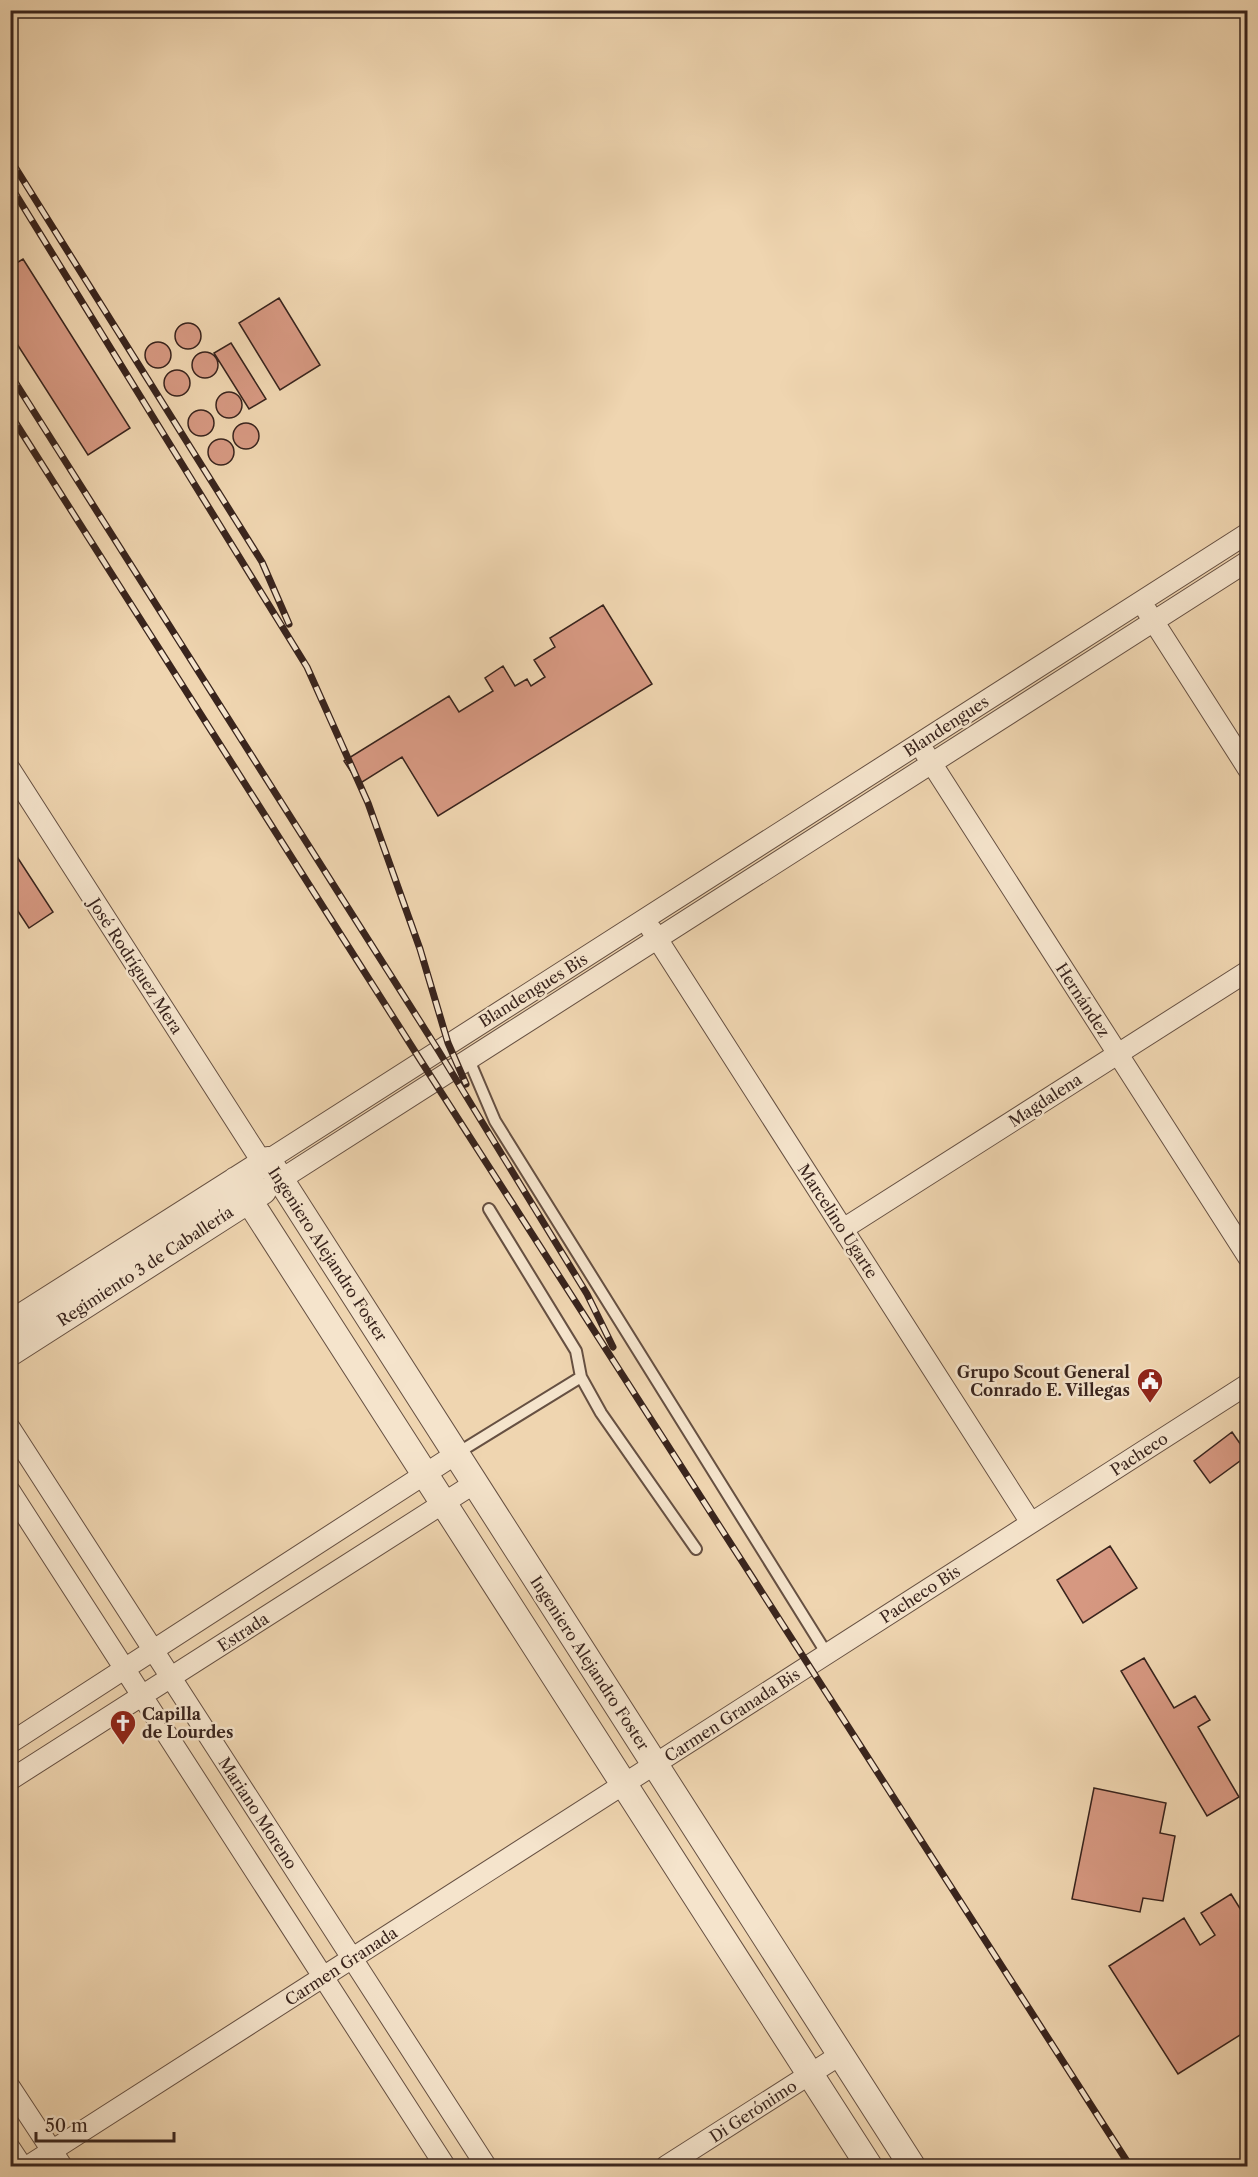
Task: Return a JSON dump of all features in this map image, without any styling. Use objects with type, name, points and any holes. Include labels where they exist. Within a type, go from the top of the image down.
[{"type":"street","name":"Blandengues","points":[[645,919],[1248,533]]},
{"type":"street","name":"Blandengues","points":[[658,939],[1248,561]]},
{"type":"street","points":[[1141,602],[1248,769]]},
{"type":"street","name":"Hernández","points":[[919,744],[1248,1257]]},
{"type":"street","name":"José Rodríguez Mera","points":[[10,769],[270,1167]]},
{"type":"street","name":"Marcelino Ugarte","points":[[645,919],[1031,1523]]},
{"type":"street","name":"Blandengues Bis","points":[[270,1167],[421,1061],[645,919]]},
{"type":"street","name":"Blandengues Bis","points":[[270,1167],[434,1081],[658,939]]},
{"type":"street","name":"Magdalena","points":[[843,1229],[1248,971]]},
{"type":"street","name":"Regimiento 3 de Caballería","points":[[10,1353],[242,1190],[270,1167]]},
{"type":"street","name":"Ingeniero Alejandro Foster","points":[[270,1167],[912,2166]]},
{"type":"street","points":[[242,1190],[869,2166]]},
{"type":"street","name":"Regimiento 3 de Caballería","points":[[10,1324],[242,1190]]},
{"type":"street","name":"Pacheco","points":[[1031,1523],[1248,1384]]},
{"type":"street","name":"Mariano Moreno","points":[[10,1428],[486,2166]]},
{"type":"street","name":"Estrada","points":[[10,1743],[456,1454]]},
{"type":"street","name":"Estrada","points":[[10,1780],[475,1484]]},
{"type":"street","name":"Mariano Moreno","points":[[10,1491],[445,2166]]},
{"type":"street","name":"Pacheco Bis","points":[[810,1666],[1031,1523]]},
{"type":"street","name":"Carmen Granada Bis","points":[[655,1765],[810,1666]]},
{"type":"street","name":"Carmen Granada","points":[[28,2166],[57,2159],[323,1977],[655,1765]]},
{"type":"street","name":"Di Gerónimo","points":[[666,2166],[840,2055]]},
{"type":"street","points":[[10,2087],[57,2159]]},
{"type":"street","points":[[10,2148],[22,2166]]},
{"type":"lane","points":[[469,1060],[495,1120],[827,1654]]},
{"type":"lane","points":[[489,1209],[576,1351],[581,1377],[601,1413],[696,1549]]},
{"type":"lane","points":[[456,1454],[581,1377]]},
{"type":"building","points":[[23,259],[130,428],[88,455],[10,333],[10,267]]},
{"type":"building","points":[[279,298],[320,365],[280,390],[239,323]]},
{"type":"building","points":[[188,323],[197,327],[201,336],[197,345],[188,349],[179,345],[175,336],[179,327]]},
{"type":"building","points":[[158,342],[167,346],[171,355],[167,364],[158,368],[149,364],[145,355],[149,346]]},
{"type":"building","points":[[231,343],[266,399],[249,409],[214,353]]},
{"type":"building","points":[[205,352],[214,356],[218,365],[214,374],[205,378],[196,374],[192,365],[196,356]]},
{"type":"building","points":[[177,370],[186,374],[190,383],[186,392],[177,396],[168,392],[164,383],[168,374]]},
{"type":"building","points":[[229,392],[238,396],[242,405],[238,414],[229,418],[220,414],[216,405],[220,396]]},
{"type":"building","points":[[201,410],[210,414],[214,423],[210,432],[201,436],[192,432],[188,423],[192,414]]},
{"type":"building","points":[[246,423],[255,427],[259,436],[255,445],[246,449],[237,445],[233,436],[237,427]]},
{"type":"building","points":[[221,439],[230,443],[234,452],[230,461],[221,465],[212,461],[208,452],[212,443]]},
{"type":"building","points":[[603,605],[652,684],[438,816],[402,757],[359,784],[344,761],[449,696],[459,712],[493,691],[485,678],[503,666],[515,686],[527,679],[531,686],[545,677],[534,660],[555,647],[550,638]]},
{"type":"building","points":[[10,846],[53,912],[29,928],[10,899]]},
{"type":"building","points":[[1232,1432],[1248,1455],[1210,1483],[1194,1461]]},
{"type":"building","points":[[1110,1546],[1137,1588],[1083,1623],[1057,1580]]},
{"type":"building","points":[[1144,1658],[1174,1708],[1195,1696],[1210,1720],[1198,1727],[1239,1797],[1207,1816],[1121,1671]]},
{"type":"building","points":[[1094,1788],[1166,1803],[1160,1833],[1175,1836],[1163,1901],[1143,1898],[1140,1912],[1072,1899]]},
{"type":"building","points":[[1231,1894],[1244,1915],[1248,1913],[1248,2030],[1178,2074],[1109,1966],[1184,1918],[1200,1945],[1215,1935],[1201,1913]]},
{"type":"railway","points":[[10,159],[262,562],[289,624]]},
{"type":"railway","points":[[10,185],[307,667],[368,803],[420,949],[448,1043],[466,1084]]},
{"type":"railway","points":[[10,374],[438,1050],[587,1294],[613,1347]]},
{"type":"railway","points":[[10,414],[421,1061],[1130,2166]]},
{"type":"place","name":"Grupo Scout General Conrado E. Villegas","points":[[1150,1404]]},
{"type":"place","name":"Capilla de Lourdes","points":[[123,1746]]}]
